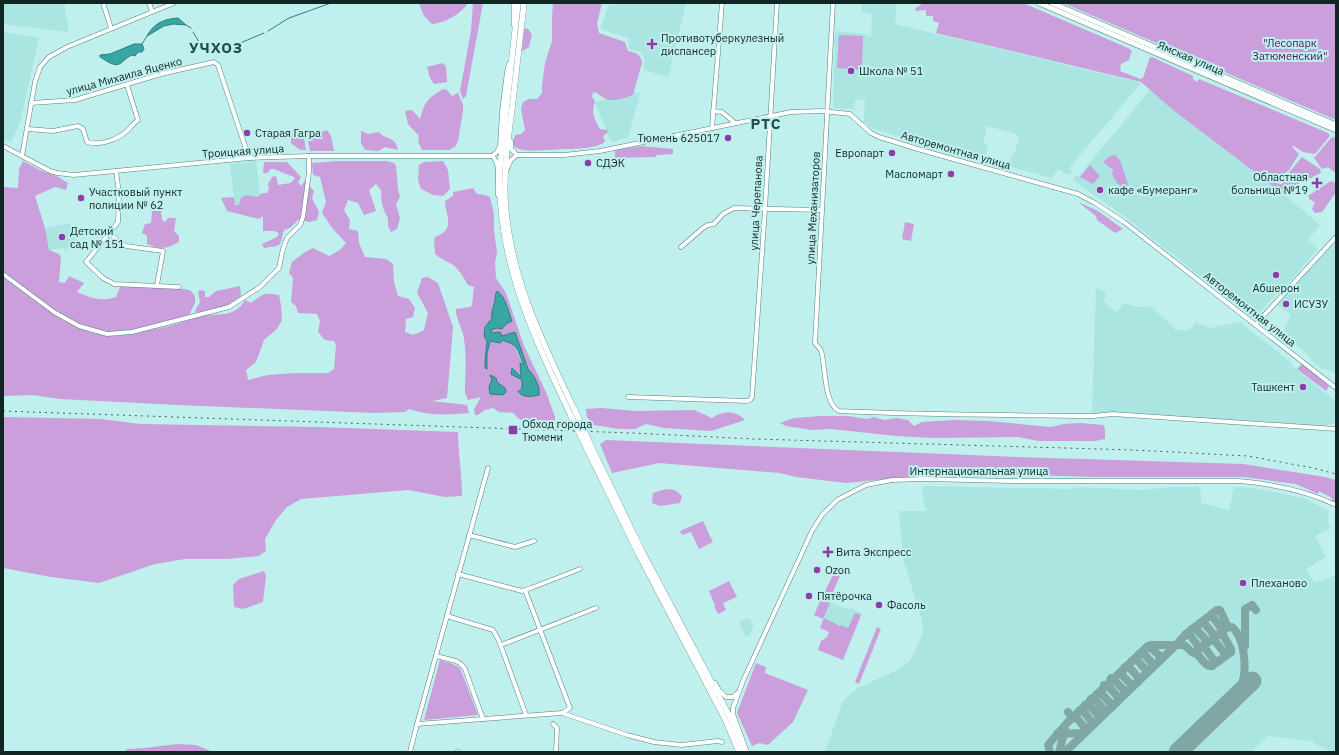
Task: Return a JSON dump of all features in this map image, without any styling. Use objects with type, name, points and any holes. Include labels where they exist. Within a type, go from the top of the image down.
[{"type":"highway","points":[[518,3],[500,167],[501,207],[507,250],[517,289],[537,340],[574,415],[638,553],[725,719],[738,752]]},
{"type":"highway","points":[[524,3],[507,156],[505,197],[509,233],[518,275],[536,326],[574,415]]},
{"type":"highway","points":[[590,449],[730,717],[746,752]]},
{"type":"main road","points":[[514,3],[514,32]]},
{"type":"main road","name":"Ямская улица","points":[[1039,3],[1336,125]]},
{"type":"main road","name":"Ямская улица","points":[[1052,3],[1336,130]]},
{"type":"street","points":[[103,3],[111,28]]},
{"type":"street","points":[[150,3],[152,11]]},
{"type":"street","points":[[22,156],[37,75],[40,67],[49,57],[66,47],[174,3]]},
{"type":"street","points":[[712,128],[722,3]]},
{"type":"street","name":"улица Черепанова","points":[[628,397],[747,401],[752,397],[777,3]]},
{"type":"street","name":"улица Механизаторов","points":[[833,3],[815,343],[821,351],[828,394],[832,406],[835,409],[838,411],[968,415],[1094,416],[1112,414],[1336,428]]},
{"type":"street","points":[[501,207],[497,185],[498,164],[492,156],[499,149],[507,72],[511,58]]},
{"type":"street","name":"улица Михаила Яценко","points":[[31,103],[75,100],[161,74],[211,62],[216,63],[250,158]]},
{"type":"street","points":[[28,129],[53,131],[78,126],[83,129],[87,142],[104,142],[112,139],[126,132],[138,120],[127,85]]},
{"type":"street","points":[[505,197],[507,167],[511,160],[517,156],[512,151],[510,146],[513,118],[512,105]]},
{"type":"street","points":[[713,111],[722,112],[735,123]]},
{"type":"street","name":"Авторемонтная улица","points":[[517,156],[582,153],[770,116],[801,112],[850,114],[871,133],[897,143],[1086,197],[1124,222],[1336,388]]},
{"type":"street","name":"Троицкая улица","points":[[3,146],[50,171],[74,175],[250,158],[309,156],[492,156]]},
{"type":"street","points":[[3,274],[54,312],[79,326],[107,334],[132,332],[229,308],[260,287],[279,268],[287,238],[300,225],[303,217],[310,172],[309,156]]},
{"type":"street","points":[[116,171],[119,193],[118,222],[86,262],[111,283],[179,287]]},
{"type":"street","points":[[681,247],[703,228],[714,224],[723,214],[734,208],[822,210]]},
{"type":"street","points":[[109,234],[126,246],[132,248],[162,251],[157,285]]},
{"type":"street","points":[[1256,324],[1336,236]]},
{"type":"street","points":[[410,752],[488,468]]},
{"type":"street","name":"Интернациональная улица","points":[[746,752],[733,714],[733,708],[740,689],[805,543],[822,515],[837,500],[853,491],[870,484],[892,480],[924,479],[1010,481],[1239,481],[1267,484],[1298,490],[1336,505]]},
{"type":"street","points":[[469,535],[515,547],[534,541]]},
{"type":"street","points":[[458,574],[525,590],[580,569]]},
{"type":"street","points":[[525,590],[570,708],[562,713]]},
{"type":"street","points":[[501,645],[596,608]]},
{"type":"street","points":[[447,616],[493,630],[497,634],[526,715]]},
{"type":"street","points":[[436,656],[461,664],[483,719]]},
{"type":"street","points":[[700,661],[705,666],[723,695],[733,697],[740,689]]},
{"type":"street","points":[[417,724],[562,713],[627,735],[654,742],[681,745],[718,741],[722,742]]},
{"type":"street","points":[[553,724],[557,728],[556,752]]},
{"type":"shaded area","points":[[3,3],[65,3],[65,16],[68,19],[68,32],[3,24]]},
{"type":"shaded area","name":"Противотуберкулезный диспансер","points":[[618,3],[686,3],[668,77],[643,70],[645,61],[641,52],[629,49],[628,38],[600,29],[609,4],[617,6]]},
{"type":"shaded area","points":[[862,3],[897,3],[895,24],[1141,83],[1070,167],[1073,173],[1063,174],[1062,170],[1058,170],[1051,178],[1008,166],[1019,139],[1017,134],[987,126],[983,143],[988,144],[984,160],[873,129],[864,122],[865,100],[855,99],[854,109],[833,108],[835,31],[864,34],[871,37],[871,13],[862,12]]},
{"type":"shaded area","points":[[178,18],[186,25],[173,24],[164,26],[147,36],[160,22]]},
{"type":"shaded area","points":[[3,32],[39,38],[21,119],[11,143],[3,139]]},
{"type":"shaded area","points":[[134,44],[142,44],[144,49],[142,52],[138,52],[135,56],[132,55],[116,65],[107,62],[100,57],[100,55],[110,54]]},
{"type":"shaded area","points":[[1150,90],[1173,110],[1286,196],[1320,225],[1308,240],[1318,249],[1286,286],[1284,285],[1254,319],[1128,219],[1074,181],[1074,177],[1076,175],[1078,177]]},
{"type":"shaded area","points":[[633,92],[640,93],[629,134],[627,138],[611,142],[595,102]]},
{"type":"shaded area","points":[[256,161],[261,202],[235,207],[230,164]]},
{"type":"shaded area","name":"Детский сад № 151","points":[[69,223],[80,232],[74,241],[76,243],[74,245],[72,244],[65,252],[64,248],[49,250],[45,228]]},
{"type":"shaded area","points":[[1336,242],[1336,374],[1324,368],[1322,369],[1283,333],[1291,314],[1275,304]]},
{"type":"shaded area","points":[[1096,288],[1106,292],[1104,301],[1116,313],[1123,303],[1134,306],[1151,307],[1173,326],[1173,329],[1188,331],[1188,329],[1192,329],[1195,322],[1210,328],[1240,322],[1293,364],[1290,367],[1292,366],[1336,401],[1335,423],[1324,426],[1092,413]]},
{"type":"shaded area","points":[[497,291],[505,300],[512,321],[506,324],[502,329],[497,328],[491,330],[492,333],[500,332],[502,336],[515,332],[528,369],[533,374],[538,385],[539,395],[524,396],[518,391],[522,389],[522,380],[511,374],[512,368],[521,377],[520,363],[524,365],[518,351],[511,343],[503,340],[500,343],[490,341],[487,354],[487,369],[485,368],[487,341],[484,336],[485,327],[492,318]]},
{"type":"shaded area","points":[[490,375],[496,378],[497,382],[505,388],[506,392],[503,395],[490,394],[489,387],[492,380]]},
{"type":"shaded area","name":"Плеханово","points":[[923,486],[1074,489],[1076,487],[1142,490],[1170,487],[1198,487],[1201,491],[1201,503],[1229,510],[1234,487],[1254,488],[1304,498],[1329,511],[1327,520],[1331,528],[1315,536],[1326,557],[1306,569],[1314,583],[1336,575],[1336,752],[1332,752],[1310,741],[1268,736],[1251,752],[825,752],[843,701],[856,689],[905,665],[912,658],[920,640],[923,631],[922,621],[903,558],[899,511],[926,511],[922,493]]},
{"type":"shaded area","points":[[830,602],[846,609],[853,609],[862,613],[851,640],[820,628]]},
{"type":"shaded area","points":[[747,618],[751,620],[754,626],[750,634],[746,637],[739,622]]},
{"type":"green space","points":[[419,3],[468,3],[461,11],[452,17],[442,22],[432,24],[424,16]]},
{"type":"green space","points":[[473,3],[483,3],[466,96],[463,99],[460,91],[471,31]]},
{"type":"green space","points":[[553,3],[602,3],[597,23],[599,33],[625,42],[628,51],[638,54],[642,63],[633,95],[618,100],[611,100],[593,92],[592,97],[595,101],[593,112],[595,119],[600,129],[607,130],[608,132],[603,136],[605,142],[586,148],[534,151],[518,149],[513,143],[515,135],[521,134],[525,130],[521,109],[523,102],[529,99],[537,99],[542,93],[545,63],[552,41]]},
{"type":"green space","points":[[1023,3],[1128,48],[1132,51],[1129,60],[1121,64],[1120,71],[1140,79],[1143,78],[1150,57],[1154,58],[1193,76],[1193,79],[1197,82],[1199,79],[1328,133],[1330,135],[1329,137],[1315,154],[1303,152],[1294,146],[1292,147],[1299,154],[1289,170],[1275,183],[1282,184],[1282,181],[1302,157],[1320,169],[1321,173],[1294,186],[1286,196],[1173,110],[1141,82],[936,33],[939,23],[933,21],[933,16],[926,16],[926,10],[915,11],[916,8],[922,4]]},
{"type":"green space","name":"\"Лесопарк Затюменский\"","points":[[1063,3],[1336,3],[1336,120]]},
{"type":"green space","points":[[527,28],[532,34],[529,47],[523,51],[524,29]]},
{"type":"green space","points":[[839,35],[863,36],[862,70],[837,68]]},
{"type":"green space","points":[[443,63],[446,67],[447,82],[434,84],[430,78],[427,67]]},
{"type":"green space","points":[[443,89],[447,90],[452,96],[458,93],[463,105],[458,141],[455,147],[449,150],[422,150],[418,142],[419,136],[408,124],[405,111],[412,110],[420,119],[427,101]]},
{"type":"green space","points":[[300,129],[304,138],[306,150],[300,150],[291,143],[291,135]]},
{"type":"green space","points":[[306,129],[318,132],[327,130],[331,136],[334,151],[310,151]]},
{"type":"green space","points":[[361,131],[368,134],[379,132],[393,140],[398,150],[385,147],[379,151],[365,150],[361,143]]},
{"type":"green space","points":[[1331,138],[1336,138],[1336,173],[1328,167],[1322,169],[1314,158]]},
{"type":"green space","points":[[642,146],[673,149],[673,154],[657,155],[655,157],[615,158],[615,150]]},
{"type":"green space","points":[[1115,155],[1120,160],[1128,184],[1125,189],[1117,183],[1112,174],[1113,170],[1103,162],[1110,156]]},
{"type":"green space","points":[[23,161],[42,171],[55,175],[68,183],[66,190],[55,187],[35,196],[45,228],[49,250],[59,254],[61,257],[59,282],[65,283],[69,276],[84,283],[77,292],[92,298],[101,299],[116,297],[121,285],[168,287],[190,290],[195,296],[195,303],[189,315],[127,331],[108,332],[94,329],[66,317],[39,299],[3,271],[3,187],[18,188],[19,169]]},
{"type":"green space","points":[[337,161],[386,161],[394,163],[396,166],[400,197],[396,204],[400,218],[397,229],[391,232],[388,226],[388,218],[382,204],[381,190],[376,184],[369,190],[376,211],[364,215],[358,203],[348,200],[344,210],[350,220],[349,229],[358,231],[359,243],[365,257],[386,259],[393,264],[394,282],[398,296],[409,299],[415,308],[413,317],[406,319],[405,332],[413,335],[424,330],[428,313],[417,293],[422,278],[428,277],[438,283],[453,327],[447,398],[432,401],[467,405],[469,413],[424,413],[409,409],[405,412],[374,413],[60,399],[32,395],[3,396],[3,277],[42,306],[70,324],[100,335],[115,336],[166,327],[202,316],[226,314],[236,310],[245,300],[251,303],[264,294],[279,295],[282,320],[277,329],[264,340],[256,362],[246,370],[248,380],[268,375],[328,373],[334,369],[336,345],[334,341],[325,340],[318,332],[320,321],[317,314],[298,313],[296,306],[291,302],[293,278],[289,273],[292,262],[305,252],[313,248],[329,256],[340,250],[346,243],[333,229],[322,213],[326,202],[320,177],[313,175],[312,163]]},
{"type":"green space","points":[[443,161],[448,170],[450,189],[443,196],[433,195],[421,189],[418,180],[419,165],[424,162]]},
{"type":"green space","points":[[264,162],[287,162],[301,177],[298,182],[301,186],[305,181],[314,191],[312,198],[319,212],[317,220],[309,222],[299,219],[290,228],[284,230],[279,245],[264,248],[262,244],[277,237],[279,233],[274,231],[263,231],[263,216],[259,219],[227,211],[221,198],[234,197],[235,205],[239,205],[241,198],[247,195],[258,197],[262,193],[267,193],[269,188],[268,184],[272,177],[276,176],[278,185],[290,183],[295,179],[294,177],[274,169],[271,169],[267,173],[263,173]]},
{"type":"green space","points":[[1090,165],[1100,176],[1093,184],[1080,177]]},
{"type":"green space","points":[[1331,181],[1336,183],[1336,192],[1322,212],[1315,213],[1312,209],[1315,202],[1310,200],[1308,196]]},
{"type":"green space","points":[[473,188],[477,194],[490,197],[494,214],[494,230],[497,253],[495,262],[496,278],[506,293],[524,346],[546,392],[555,420],[538,422],[526,421],[521,420],[514,413],[499,412],[493,408],[475,415],[474,409],[481,397],[468,400],[465,393],[465,346],[456,309],[470,307],[472,305],[474,287],[468,285],[455,266],[441,259],[435,254],[434,241],[435,237],[442,234],[448,227],[445,201],[453,196],[453,192]],"holes":[[[501,294],[507,309],[497,328],[491,330],[492,333],[500,332],[502,336],[515,332],[528,369],[535,380],[520,394],[518,390],[522,389],[522,380],[515,376],[513,368],[521,377],[524,366],[513,345],[505,341],[490,341],[487,354],[487,368],[485,361],[487,340],[485,327],[492,318],[492,308],[495,304],[495,295]]]},
{"type":"green space","points":[[1078,202],[1098,211],[1123,229],[1115,233],[1097,220],[1096,216]]},
{"type":"green space","points":[[152,211],[161,211],[162,220],[165,222],[168,218],[176,218],[174,231],[179,236],[179,242],[163,248],[147,244],[147,236],[142,233],[145,224],[151,223]]},
{"type":"green space","points":[[905,222],[914,224],[911,241],[902,239]]},
{"type":"green space","points":[[240,286],[241,296],[227,306],[196,313],[195,311],[200,302],[198,292],[200,290],[205,291],[205,297],[209,297],[216,291]]},
{"type":"green space","points":[[1302,364],[1329,386],[1326,391],[1297,369]]},
{"type":"green space","points":[[601,408],[636,411],[694,410],[712,418],[720,414],[733,413],[745,420],[711,431],[664,428],[646,424],[635,429],[619,429],[594,425],[587,417],[586,409]]},
{"type":"green space","points":[[848,416],[867,419],[874,417],[884,420],[897,418],[908,420],[914,426],[922,422],[953,420],[988,421],[1051,427],[1080,423],[1104,425],[1105,439],[1095,441],[1038,441],[1018,437],[933,438],[896,436],[831,429],[812,430],[786,426],[780,423],[794,418]]},
{"type":"green space","points":[[3,417],[101,419],[140,424],[318,427],[458,432],[462,496],[445,497],[408,490],[301,499],[287,507],[276,520],[265,539],[266,551],[259,556],[227,559],[185,559],[155,564],[99,583],[51,577],[3,568]]},
{"type":"green space","points":[[606,440],[1018,457],[1243,464],[1336,480],[1336,504],[1331,502],[1332,498],[1319,491],[1318,494],[1296,484],[1244,477],[1098,477],[948,473],[846,483],[796,477],[780,473],[659,463],[612,473],[600,444]]},
{"type":"green space","points":[[666,489],[675,490],[682,496],[680,503],[660,506],[652,503],[653,493]]},
{"type":"green space","points":[[703,521],[713,542],[699,549],[691,532],[682,535],[680,531]]},
{"type":"green space","points":[[264,571],[266,576],[263,602],[243,609],[234,607],[233,585],[239,579]]},
{"type":"green space","points":[[835,574],[840,576],[830,599],[823,595],[833,575]]},
{"type":"green space","points":[[729,581],[737,597],[723,603],[726,610],[718,614],[709,591]]},
{"type":"green space","points":[[821,599],[830,603],[823,619],[814,615]]},
{"type":"green space","points":[[855,613],[861,615],[843,660],[818,650],[821,641],[827,637],[829,632],[820,628],[824,618],[840,626],[841,625],[848,628]]},
{"type":"green space","points":[[877,627],[881,629],[859,684],[855,682]]},
{"type":"green space","points":[[440,660],[460,668],[478,715],[424,720]]},
{"type":"green space","points":[[756,663],[766,667],[765,673],[808,690],[793,722],[768,745],[759,743],[752,746],[737,713]]},
{"type":"green space","points":[[177,744],[196,745],[213,752],[124,752],[127,749]]},
{"type":"waterway","points":[[268,31],[289,18],[331,3]]},
{"type":"waterway","points":[[186,25],[191,28]]},
{"type":"waterway","points":[[193,32],[202,47],[218,52],[264,33]]},
{"type":"waterway","points":[[142,44],[147,36]]},
{"type":"taxiway","points":[[1245,646],[1245,609],[1252,605],[1256,610]]},
{"type":"taxiway","points":[[1065,752],[1186,634],[1217,610],[1220,610],[1228,627]]},
{"type":"taxiway","points":[[1213,613],[1212,616],[1221,628],[1221,633]]},
{"type":"taxiway","points":[[1200,623],[1205,624],[1214,635],[1213,639]]},
{"type":"taxiway","points":[[1050,752],[1048,745],[1067,723],[1148,646],[1151,645],[1183,645],[1194,653],[1228,627],[1232,627],[1240,638],[1244,654],[1244,678],[1234,698]]},
{"type":"taxiway","points":[[1192,629],[1197,630],[1206,640],[1206,643],[1202,646]]},
{"type":"taxiway","points":[[1186,634],[1190,635],[1198,646],[1197,651]]},
{"type":"taxiway","points":[[1212,640],[1216,642],[1226,654],[1230,653],[1231,649],[1223,635],[1215,635]]},
{"type":"taxiway","points":[[1202,647],[1205,648],[1213,659],[1219,661]]},
{"type":"taxiway","points":[[1146,648],[1151,648],[1160,656],[1159,661]]},
{"type":"taxiway","points":[[1212,666],[1231,652]]},
{"type":"taxiway","points":[[1194,653],[1197,654],[1204,663],[1209,666],[1212,666],[1214,662]]},
{"type":"taxiway","points":[[1139,654],[1144,654],[1152,663],[1152,668]]},
{"type":"taxiway","points":[[1132,661],[1137,660],[1146,670],[1145,675]]},
{"type":"taxiway","points":[[1125,667],[1129,667],[1138,677],[1138,682]]},
{"type":"taxiway","points":[[1123,670],[1122,675],[1131,684],[1131,688]]},
{"type":"taxiway","points":[[1111,678],[1110,681],[1115,681],[1124,690],[1124,695]]},
{"type":"taxiway","points":[[1104,685],[1104,687],[1109,687],[1118,697],[1117,702]]},
{"type":"taxiway","points":[[1097,694],[1102,694],[1110,703],[1111,708]]},
{"type":"taxiway","points":[[1091,699],[1095,699],[1104,710],[1104,714]]},
{"type":"taxiway","points":[[1085,705],[1089,705],[1098,715],[1098,720]]},
{"type":"taxiway","points":[[1079,711],[1083,711],[1091,721],[1092,724],[1089,728]]},
{"type":"taxiway","points":[[1057,734],[1085,733],[1085,728],[1076,717],[1071,719],[1068,712]]},
{"type":"taxiway","points":[[1059,752],[1065,730]]},
{"type":"runway","points":[[1178,752],[1252,681]]},
{"type":"railway","points":[[3,411],[632,433],[755,439],[1133,450],[1248,456],[1313,468],[1336,474]]},
{"type":"place","name":"Противотуберкулезный диспансер","points":[[652,44]]},
{"type":"place","name":"Школа № 51","points":[[851,71]]},
{"type":"place","name":"Старая Гагра","points":[[247,133]]},
{"type":"place","name":"Тюмень 625017","points":[[728,138]]},
{"type":"place","name":"Европарт","points":[[892,153]]},
{"type":"place","name":"СДЭК","points":[[588,163]]},
{"type":"place","name":"Масломарт","points":[[951,174]]},
{"type":"place","name":"Областная больница №19","points":[[1317,183]]},
{"type":"place","name":"кафе «Бумеранг»","points":[[1100,190]]},
{"type":"place","name":"Участковый пункт полиции № 62","points":[[81,198]]},
{"type":"place","name":"Детский сад № 151","points":[[62,237]]},
{"type":"place","name":"Абшерон","points":[[1276,275]]},
{"type":"place","name":"ИСУЗУ","points":[[1286,304]]},
{"type":"place","name":"Ташкент","points":[[1303,387]]},
{"type":"place","name":"Обход города Тюмени","points":[[513,430]]},
{"type":"place","name":"Вита Экспресс","points":[[828,552]]},
{"type":"place","name":"Ozon","points":[[817,570]]},
{"type":"place","name":"Плеханово","points":[[1243,583]]},
{"type":"place","name":"Пятёрочка","points":[[809,596]]},
{"type":"place","name":"Фасоль","points":[[879,605]]},
{"type":"district","name":"УЧХОЗ","points":[[216,47]]},
{"type":"district","name":"РТС","points":[[766,123]]}]
